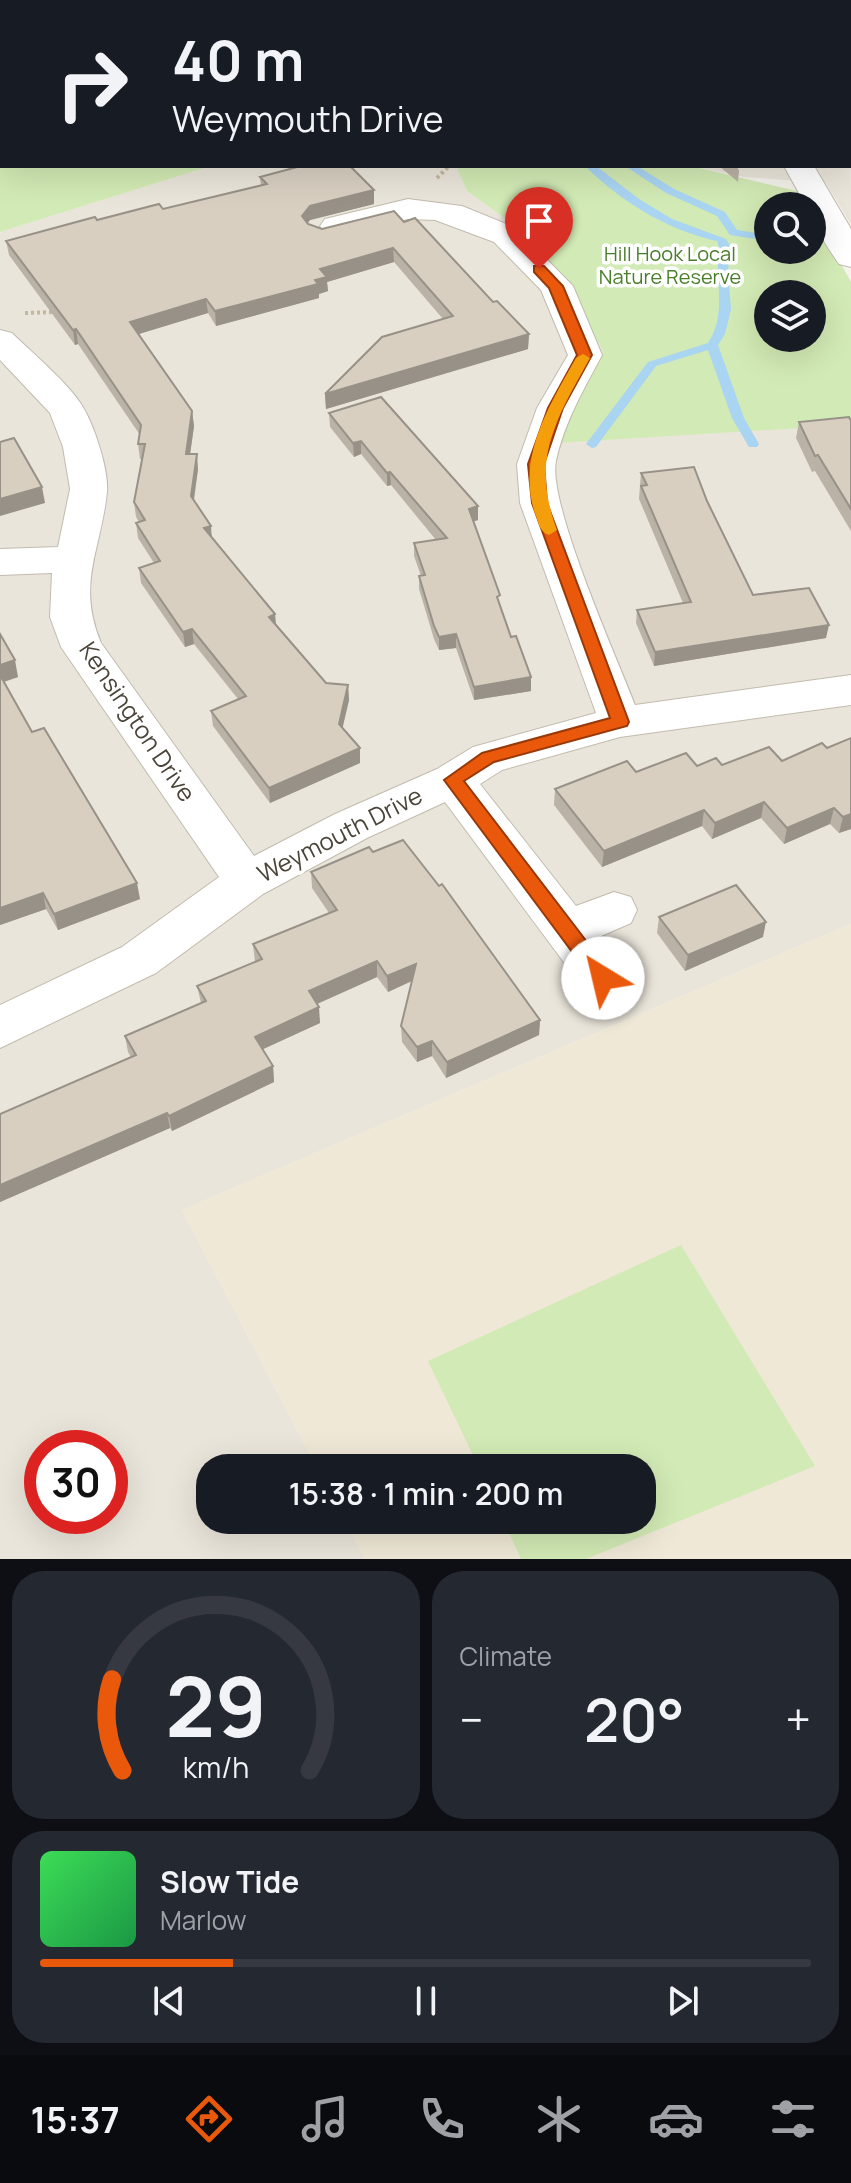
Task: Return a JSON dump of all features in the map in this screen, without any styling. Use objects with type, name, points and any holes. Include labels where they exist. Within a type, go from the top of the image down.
[{"type":"street","points":[[800,168],[851,257]]},
{"type":"street","points":[[322,230],[408,209],[437,185],[451,213],[505,235],[556,286],[585,355],[555,408],[536,464],[539,503],[620,722]]},
{"type":"street","name":"Kensington Drive","points":[[4,328],[67,410],[81,447],[89,489],[69,588],[70,617],[82,647],[247,881]]},
{"type":"street","points":[[0,562],[75,559]]},
{"type":"street","name":"Weymouth Drive","points":[[0,1028],[139,960],[247,881],[351,826],[453,780],[488,758],[620,722],[851,690]]},
{"type":"street","points":[[453,780],[603,978]]},
{"type":"street","points":[[568,930],[614,910]]},
{"type":"path","points":[[4,328],[65,312]]},
{"type":"shaded area","points":[[205,168],[458,168],[467,191],[535,240],[573,297],[603,351],[557,442],[851,425],[851,924],[182,1210],[310,1454],[196,1454],[196,1534],[352,1534],[365,1559],[0,1559],[0,232]]},
{"type":"shaded area","points":[[701,168],[851,168],[851,225],[826,183],[744,177]]},
{"type":"shaded area","points":[[851,924],[851,1559],[365,1559],[352,1534],[656,1534],[656,1454],[310,1454],[182,1210]]},
{"type":"green space","points":[[0,168],[205,168],[0,232]]},
{"type":"green space","name":"Hill Hook Local Nature Reserve","points":[[457,168],[699,168],[801,192],[754,192],[754,264],[826,264],[826,237],[851,282],[851,425],[557,443],[603,351],[573,297],[535,240],[467,191]]},
{"type":"green space","points":[[681,1245],[815,1466],[656,1531],[656,1454],[472,1454],[428,1361]]},
{"type":"green space","points":[[509,1534],[648,1534],[586,1559],[521,1559]]},
{"type":"building","points":[[294,168],[352,168],[374,190],[310,206],[302,216],[308,224],[322,229],[394,211],[404,222],[415,218],[493,302],[497,301],[529,334],[325,394],[382,337],[453,316],[393,248],[320,269],[327,277],[315,280],[318,284],[215,311],[206,299],[130,322],[192,411],[186,454],[197,454],[191,496],[211,526],[204,528],[275,614],[269,617],[326,683],[348,685],[339,724],[360,748],[269,788],[211,711],[246,696],[192,629],[183,632],[139,568],[160,561],[136,523],[145,520],[134,502],[145,444],[138,444],[141,425],[76,329],[73,330],[6,241],[95,217],[97,220],[159,204],[163,209],[267,184],[260,177]]},
{"type":"building","points":[[381,397],[478,506],[469,509],[500,595],[497,597],[511,637],[516,636],[531,677],[474,687],[456,634],[439,637],[419,576],[425,575],[414,543],[447,538],[361,441],[353,443],[329,413]]},
{"type":"building","points":[[849,417],[851,509],[818,455],[815,456],[799,422]]},
{"type":"building","points":[[14,438],[42,487],[0,499],[0,442]]},
{"type":"building","points":[[694,467],[707,501],[753,595],[809,588],[829,625],[655,652],[637,610],[691,602],[641,486],[647,485],[641,473]]},
{"type":"building","points":[[0,634],[15,660],[0,665]]},
{"type":"building","points":[[0,675],[32,732],[44,728],[137,883],[54,914],[43,893],[0,908]]},
{"type":"building","points":[[851,738],[851,814],[843,817],[834,808],[787,828],[764,802],[715,823],[704,810],[604,851],[555,789],[627,761],[636,772],[686,753],[697,766],[716,758],[722,765],[769,747],[782,761],[822,743],[827,748]]},
{"type":"building","points":[[403,840],[439,886],[442,884],[540,1020],[447,1062],[432,1041],[417,1047],[401,1026],[416,964],[387,976],[377,961],[309,991],[319,1007],[255,1037],[273,1066],[169,1116],[167,1113],[0,1185],[0,1114],[136,1055],[125,1036],[206,1001],[197,986],[262,959],[253,944],[337,910],[311,872],[369,847],[373,852]]},
{"type":"building","points":[[736,885],[766,922],[688,955],[659,917]]},
{"type":"waterway","points":[[593,168],[652,212],[686,229],[721,239],[725,246],[724,322],[712,345]]},
{"type":"waterway","points":[[633,168],[670,191],[721,214],[734,233],[754,236]]},
{"type":"waterway","points":[[592,444],[652,364],[712,345]]},
{"type":"waterway","points":[[712,345],[738,418],[753,444]]},
{"type":"slow traffic","points":[[549,530],[539,503],[536,464],[555,408],[583,358]]},
{"type":"route","points":[[539,269],[556,286],[585,355],[555,408],[536,464],[539,503],[620,722],[488,758],[453,780],[603,978]]}]
